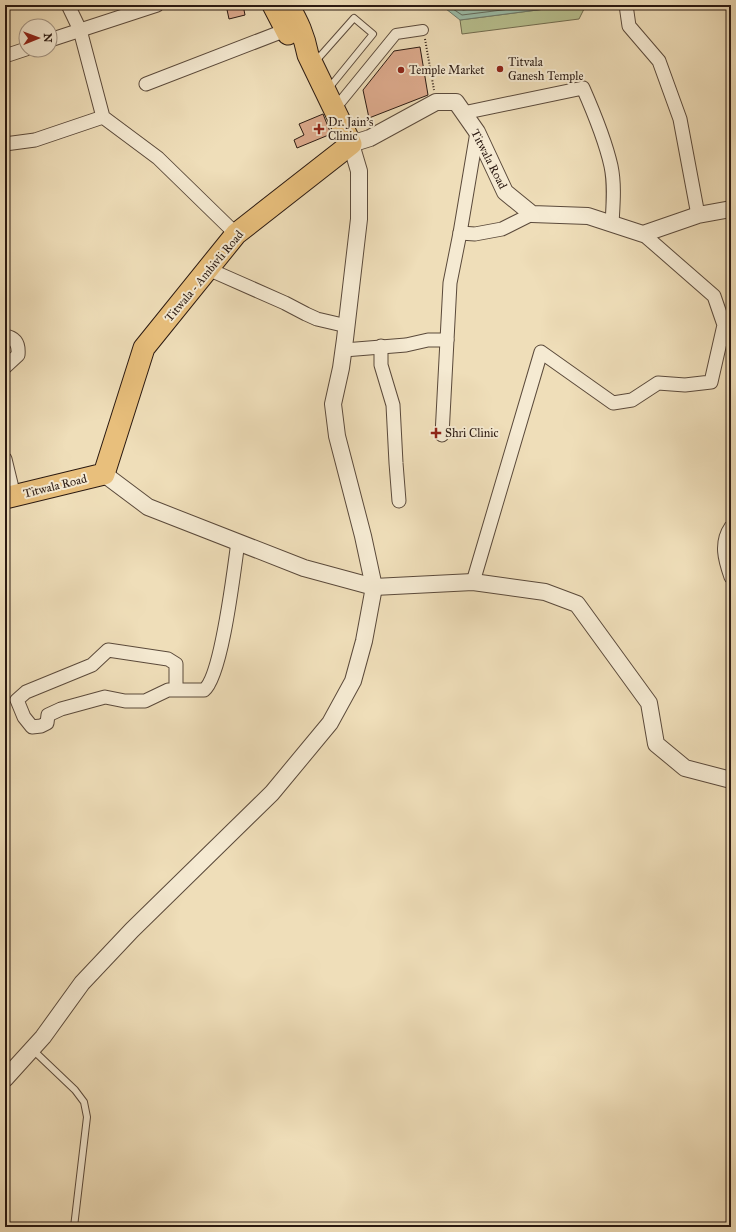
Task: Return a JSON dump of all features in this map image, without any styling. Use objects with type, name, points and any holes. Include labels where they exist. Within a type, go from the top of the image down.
[{"type":"main road","points":[[273,5],[286,30],[310,60]]},
{"type":"main road","points":[[288,5],[305,39],[310,60],[351,144]]},
{"type":"main road","name":"Titwala - Ambivli Road","points":[[104,474],[144,348],[236,234],[351,144]]},
{"type":"main road","name":"Titwala Road","points":[[9,497],[104,474]]},
{"type":"street","points":[[68,5],[80,30],[103,117],[158,158],[236,234]]},
{"type":"street","points":[[626,5],[629,26],[659,61],[680,119],[698,215]]},
{"type":"street","points":[[58,37],[153,6]]},
{"type":"street","points":[[146,84],[286,30]]},
{"type":"street","points":[[330,101],[396,34],[423,30]]},
{"type":"street","points":[[5,56],[18,51]]},
{"type":"street","points":[[463,112],[584,88],[598,123],[611,167],[613,193],[612,224]]},
{"type":"street","name":"Titwala Road","points":[[351,144],[370,138],[436,102],[456,102],[476,132],[505,192],[532,214]]},
{"type":"street","points":[[5,144],[35,140],[103,117]]},
{"type":"street","points":[[442,435],[450,283],[460,233],[476,132]]},
{"type":"street","points":[[5,1079],[43,1037],[82,983],[132,930],[260,807],[330,723],[353,681],[364,641],[374,587],[362,528],[337,436],[332,404],[344,350],[360,219],[359,171],[351,144]]},
{"type":"street","points":[[643,234],[698,215],[731,209]]},
{"type":"street","points":[[460,233],[475,234],[502,230],[532,214],[588,216],[643,234],[714,296],[724,325],[710,382],[685,385],[658,383],[632,400],[613,403],[541,352],[473,582]]},
{"type":"street","points":[[208,269],[285,303],[317,319],[347,326]]},
{"type":"street","points":[[5,336],[16,342],[19,348],[18,355],[5,367]]},
{"type":"street","points":[[344,350],[406,344],[428,340],[447,340]]},
{"type":"street","points":[[381,346],[381,365],[393,405],[399,501]]},
{"type":"street","points":[[5,459],[9,497]]},
{"type":"street","points":[[104,474],[148,507],[304,568],[374,587],[473,582],[545,592],[577,604],[649,704],[656,744],[685,768],[731,780]]},
{"type":"street","points":[[731,527],[725,543],[725,561],[731,577]]},
{"type":"street","points":[[176,689],[176,664],[168,659],[108,650],[92,665],[26,692],[17,700],[24,717],[32,727],[41,726],[48,723],[48,715],[68,707],[105,697],[125,701],[145,702],[168,690],[204,690],[211,681],[221,650],[238,542]]},
{"type":"lane","points":[[310,60],[354,18],[373,34],[330,101]]},
{"type":"lane","points":[[32,1049],[75,1090],[84,1102],[87,1117],[74,1227]]},
{"type":"path","points":[[423,30],[436,102]]},
{"type":"shaded area","points":[[548,5],[586,5],[579,19],[462,34],[460,20],[545,9]]},
{"type":"water","points":[[441,5],[548,5],[545,9],[460,20]]},
{"type":"building","points":[[226,5],[243,5],[245,15],[229,19]]},
{"type":"building","name":"Temple Market","points":[[420,47],[428,95],[369,118],[363,90],[394,51]]},
{"type":"building","points":[[323,114],[331,134],[297,148],[294,140],[304,135],[299,124]]},
{"type":"place","name":"Titvala Ganesh Temple","points":[[500,69]]},
{"type":"place","name":"Temple Market","points":[[401,70]]},
{"type":"place","name":"Dr. Jain's Clinic","points":[[319,129]]},
{"type":"place","name":"Shri Clinic","points":[[436,433]]}]
